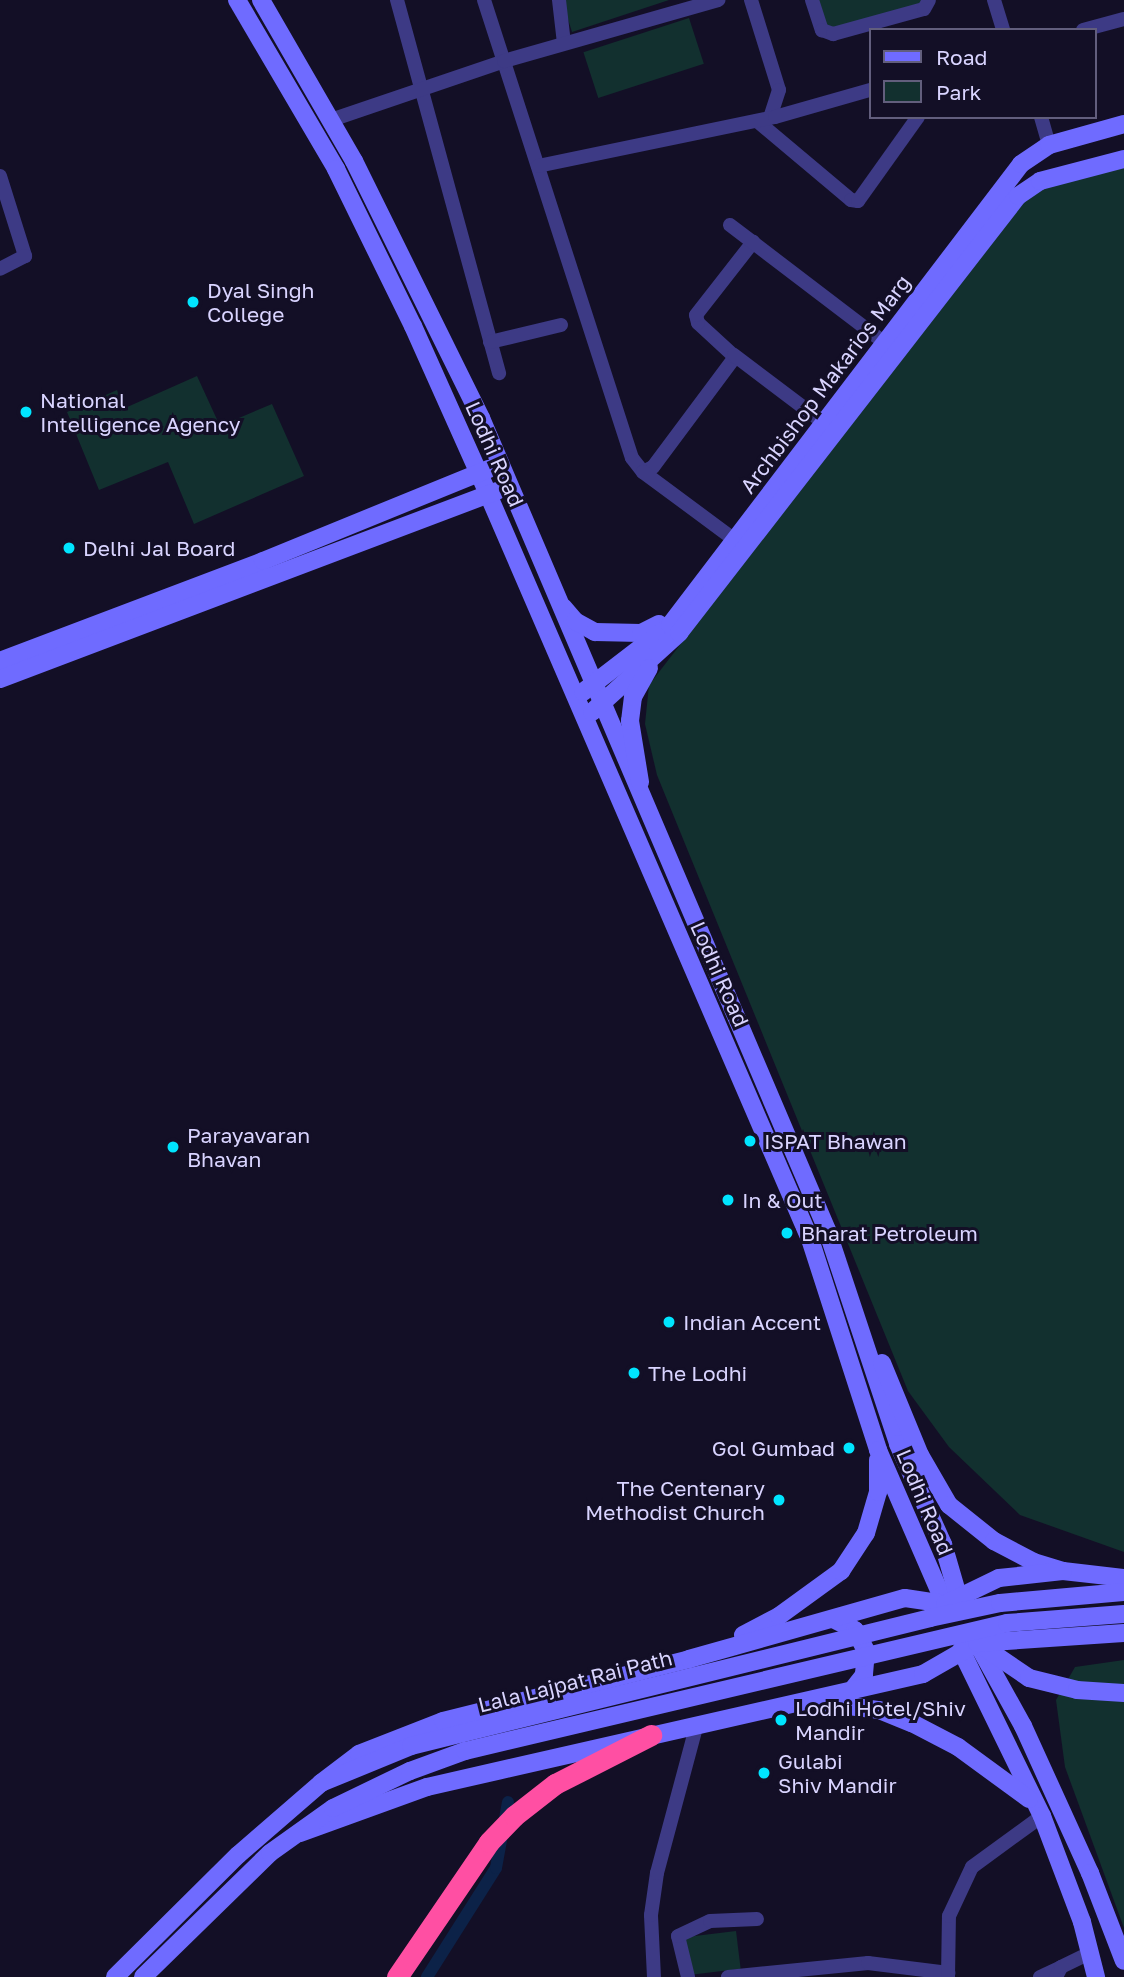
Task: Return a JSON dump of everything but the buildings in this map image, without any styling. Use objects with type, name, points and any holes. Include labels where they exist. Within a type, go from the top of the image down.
[{"type":"highway","points":[[397,1977],[489,1842],[532,1801],[555,1784],[652,1735]]},
{"type":"main road","name":"Lodhi Road","points":[[237,0],[336,169],[413,326],[479,473],[810,1239],[878,1450],[952,1602]]},
{"type":"main road","name":"Lodhi Road","points":[[261,0],[331,120],[435,320],[510,486],[600,705],[827,1230],[856,1309],[898,1444],[943,1544],[952,1602]]},
{"type":"main road","name":"Archbishop Makarios Marg","points":[[584,720],[679,634],[891,347],[1021,164],[1049,145],[1124,124]]},
{"type":"main road","name":"Archbishop Makarios Marg","points":[[574,698],[678,614],[824,423],[1018,196],[1040,181],[1124,159]]},
{"type":"main road","points":[[0,660],[263,561],[500,464]]},
{"type":"main road","points":[[0,678],[510,486]]},
{"type":"main road","points":[[556,599],[575,621],[595,632],[619,635],[641,633],[678,614]]},
{"type":"main road","points":[[643,805],[630,720],[633,696],[646,672],[679,634]]},
{"type":"main road","points":[[856,1309],[896,1393],[920,1455],[949,1505],[994,1541],[1063,1571]]},
{"type":"main road","points":[[689,1659],[757,1629],[841,1571],[866,1533],[878,1492],[878,1450]]},
{"type":"main road","points":[[321,1783],[359,1754],[443,1721],[689,1659],[905,1598],[952,1602],[999,1578],[1063,1571],[1124,1578]]},
{"type":"main road","name":"Lala Lajpat Rai Path","points":[[115,1977],[238,1855],[321,1783],[411,1746],[930,1618],[1000,1603],[1124,1592]]},
{"type":"main road","name":"Lodhi Road","points":[[952,1602],[971,1602],[983,1615],[985,1626],[969,1646],[946,1645],[936,1633],[936,1617],[952,1602]]},
{"type":"main road","name":"Lala Lajpat Rai Path","points":[[143,1977],[270,1853],[333,1808],[410,1771],[465,1751],[1007,1623],[1124,1614]]},
{"type":"main road","points":[[833,1619],[855,1630],[866,1651],[866,1667],[855,1688]]},
{"type":"main road","points":[[300,1833],[427,1787],[780,1704],[923,1674],[969,1646],[1124,1633]]},
{"type":"main road","name":"Lodhi Road","points":[[969,1646],[1042,1816],[1096,1977]]},
{"type":"main road","name":"Lodhi Road","points":[[969,1646],[1023,1726],[1090,1873],[1124,1961]]},
{"type":"main road","points":[[969,1646],[1029,1678],[1077,1690],[1124,1693]]},
{"type":"main road","points":[[780,1704],[833,1702],[879,1710],[912,1723],[1002,1776],[1042,1816]]},
{"type":"street","points":[[397,0],[419,90],[499,373]]},
{"type":"street","points":[[484,0],[632,458],[643,472],[735,540]]},
{"type":"street","points":[[559,0],[564,43]]},
{"type":"street","points":[[331,120],[504,61],[687,4],[718,0]]},
{"type":"street","points":[[751,0],[779,90],[763,120]]},
{"type":"street","points":[[812,0],[826,33],[880,26],[924,9],[929,0]]},
{"type":"street","points":[[994,0],[1002,28]]},
{"type":"street","points":[[1090,28],[1124,19]]},
{"type":"street","points":[[538,166],[763,120],[869,90]]},
{"type":"street","points":[[763,120],[858,201],[917,119]]},
{"type":"street","points":[[1042,119],[1049,145]]},
{"type":"street","points":[[0,176],[25,256],[0,269]]},
{"type":"street","points":[[730,225],[891,347]]},
{"type":"street","points":[[753,242],[696,314],[698,323],[734,355],[824,423]]},
{"type":"street","points":[[490,342],[561,325]]},
{"type":"street","points":[[643,472],[653,467],[734,355]]},
{"type":"street","points":[[654,1977],[652,1915],[657,1873],[697,1724]]},
{"type":"street","points":[[728,1977],[868,1963],[948,1975],[949,1916],[972,1867],[1042,1816]]},
{"type":"street","points":[[688,1977],[678,1936],[709,1921],[757,1919]]},
{"type":"street","points":[[1040,1977],[1058,1972],[1090,1953]]},
{"type":"green space","points":[[562,0],[669,0],[572,32]]},
{"type":"green space","points":[[817,0],[922,0],[923,3],[829,31]]},
{"type":"green space","points":[[689,18],[704,64],[598,98],[583,52]]},
{"type":"green space","points":[[1124,164],[1124,1552],[1020,1515],[949,1447],[908,1391],[657,775],[645,724],[649,685],[1019,205],[1052,182]]},
{"type":"green space","points":[[197,376],[220,426],[272,404],[304,476],[194,524],[168,462],[99,490],[67,412],[117,390],[125,408]]},
{"type":"green space","points":[[1124,1660],[1124,1928],[1065,1767],[1056,1700],[1075,1667]]},
{"type":"green space","points":[[736,1931],[741,1969],[687,1975],[682,1938]]},
{"type":"waterway","points":[[427,1977],[496,1868],[508,1802]]},
{"type":"place","name":"Dyal Singh College","points":[[193,302]]},
{"type":"place","name":"National Intelligence Agency","points":[[26,412]]},
{"type":"place","name":"Delhi Jal Board","points":[[69,548]]},
{"type":"place","name":"ISPAT Bhawan","points":[[750,1141]]},
{"type":"place","name":"Parayavaran Bhavan","points":[[173,1147]]},
{"type":"place","name":"In & Out","points":[[728,1200]]},
{"type":"place","name":"Bharat Petroleum","points":[[787,1233]]},
{"type":"place","name":"Indian Accent","points":[[669,1322]]},
{"type":"place","name":"The Lodhi","points":[[634,1373]]},
{"type":"place","name":"Gol Gumbad","points":[[849,1448]]},
{"type":"place","name":"The Centenary Methodist Church","points":[[779,1500]]},
{"type":"place","name":"Lodhi Hotel/Shiv Mandir","points":[[781,1720]]},
{"type":"place","name":"Gulabi Shiv Mandir","points":[[764,1773]]}]
